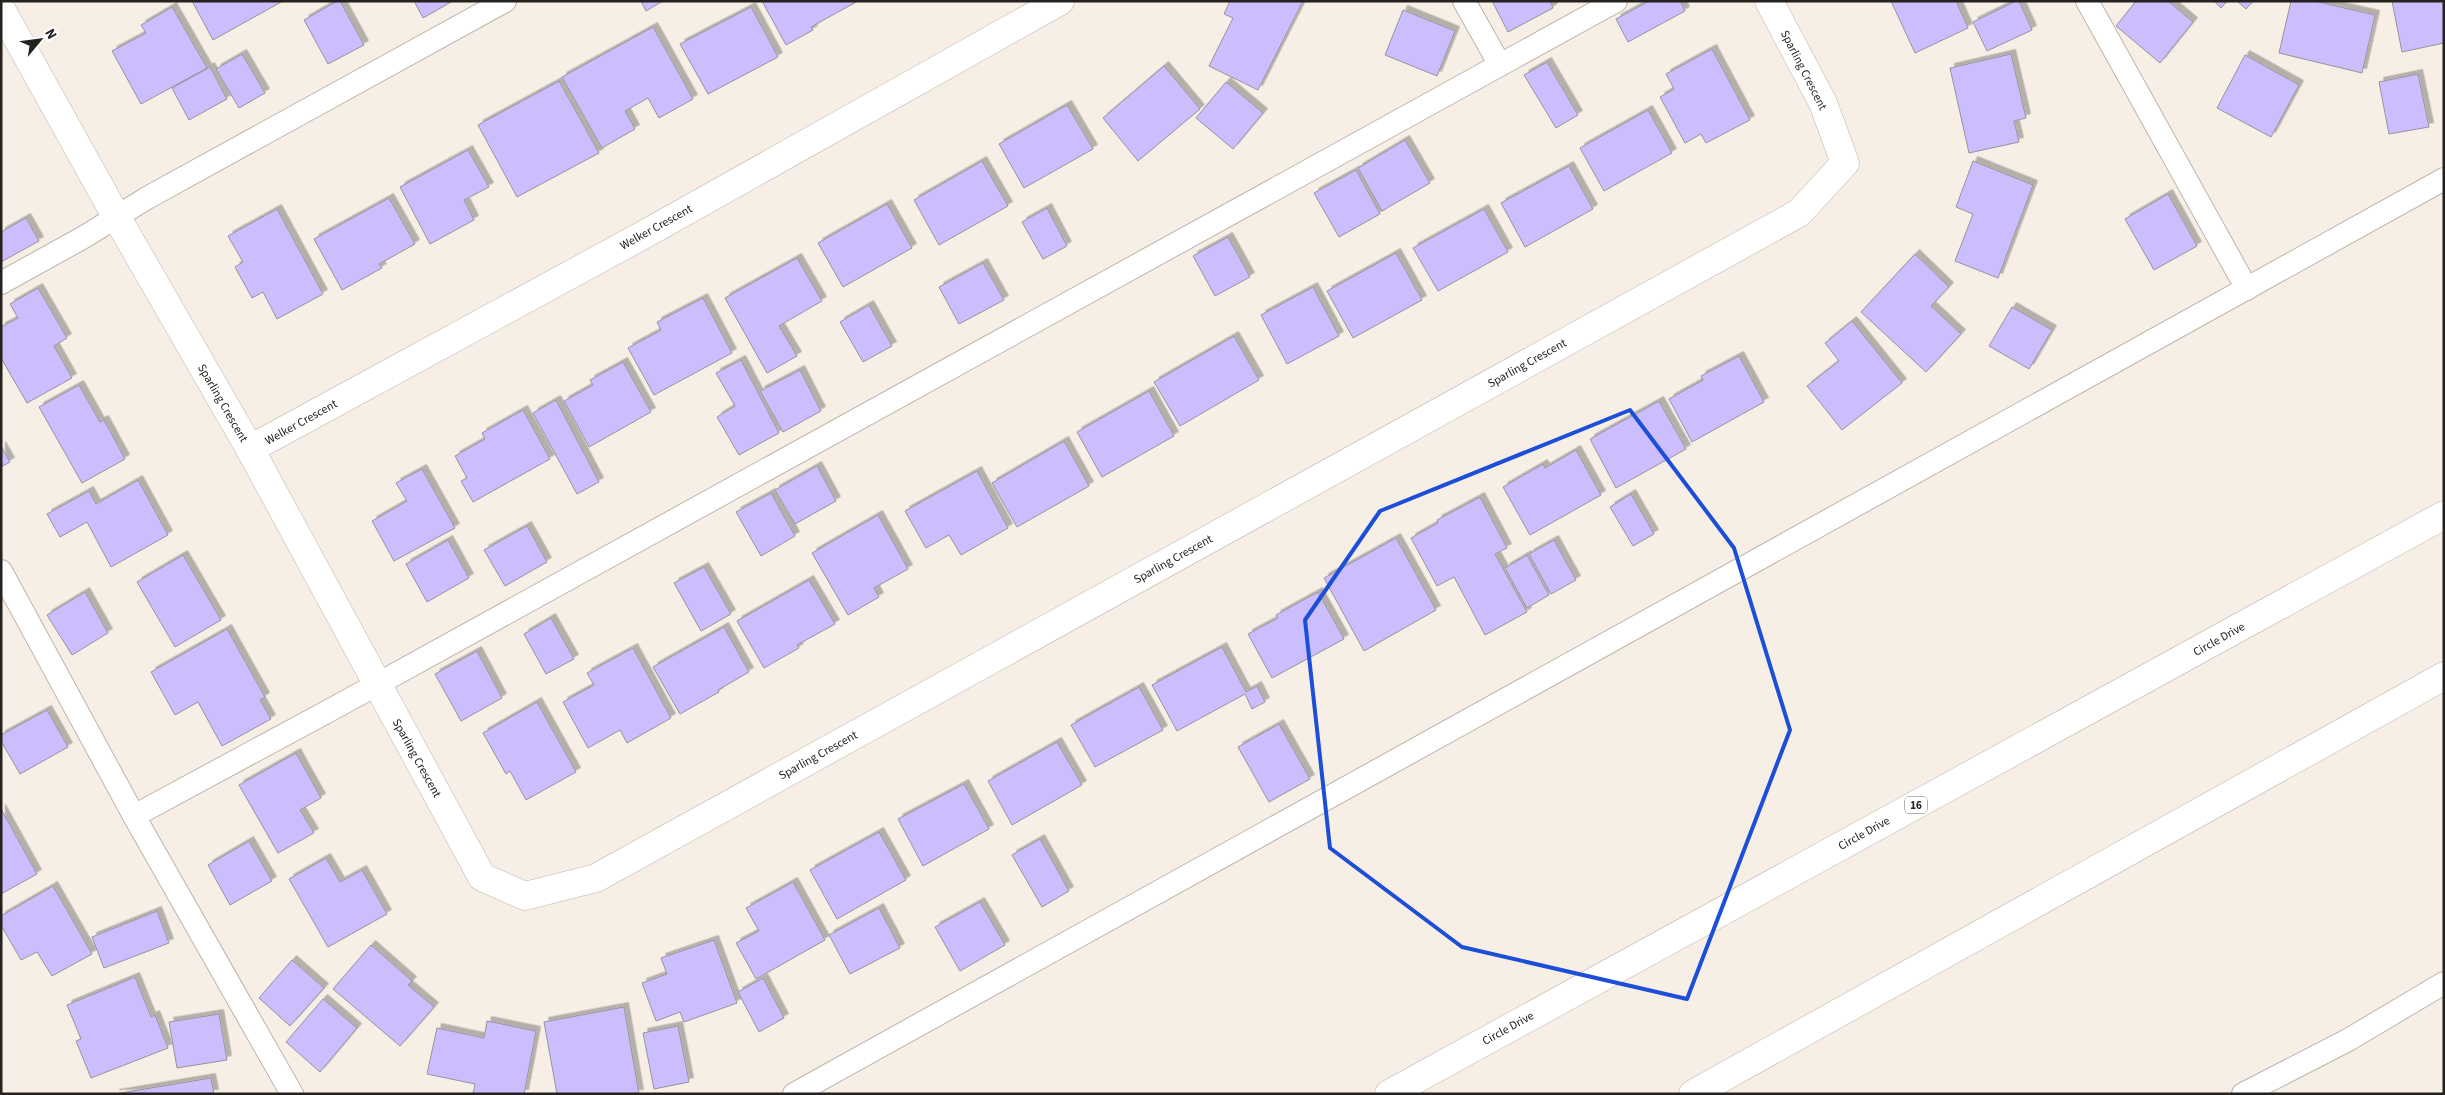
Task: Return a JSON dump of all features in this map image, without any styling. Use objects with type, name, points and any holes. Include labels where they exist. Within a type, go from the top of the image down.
[{"type":"main road","name":"Welker Crescent","points":[[250,449],[645,234],[1060,1]]},
{"type":"main road","name":"Sparling Crescent","points":[[1,9],[116,216],[250,449],[482,877],[526,896],[596,878],[1799,213],[1845,163],[1823,102],[1769,1]]},
{"type":"main road","name":"Circle Drive","points":[[1389,1094],[2444,516]]},
{"type":"main road","points":[[1693,1094],[2444,676]]},
{"type":"lane","points":[[1,283],[116,216],[505,1]]},
{"type":"lane","points":[[1464,1],[1500,65]]},
{"type":"lane","points":[[134,816],[1616,1]]},
{"type":"lane","points":[[2087,1],[2247,289]]},
{"type":"lane","points":[[794,1094],[2444,179]]},
{"type":"lane","points":[[1,571],[134,816],[292,1094]]},
{"type":"lane","points":[[2243,1094],[2348,1040],[2444,982]]},
{"type":"highlighted area","points":[[1630,410],[1734,548],[1790,730],[1687,999],[1462,947],[1330,848],[1305,620],[1380,511]]},
{"type":"building","points":[[192,1],[283,1],[213,40]]},
{"type":"building","points":[[340,1],[364,45],[328,64],[304,20]]},
{"type":"building","points":[[414,1],[453,1],[423,18]]},
{"type":"building","points":[[641,1],[663,1],[646,11]]},
{"type":"building","points":[[762,1],[858,1],[811,27],[813,30],[786,45]]},
{"type":"building","points":[[1230,1],[1303,1],[1258,90],[1209,66],[1233,18],[1224,14]]},
{"type":"building","points":[[1492,1],[1550,1],[1553,8],[1508,32]]},
{"type":"building","points":[[1649,1],[1680,1],[1685,11],[1628,42],[1616,19]]},
{"type":"building","points":[[1891,1],[1956,1],[1968,28],[1915,53]]},
{"type":"building","points":[[2019,1],[2032,30],[1987,51],[1973,22]]},
{"type":"building","points":[[2136,1],[2168,1],[2193,22],[2160,63],[2116,26]]},
{"type":"building","points":[[2214,1],[2227,1],[2221,8]]},
{"type":"building","points":[[2237,1],[2253,1],[2246,9]]},
{"type":"building","points":[[2291,1],[2314,1],[2375,15],[2362,73],[2279,53]]},
{"type":"building","points":[[2392,1],[2444,1],[2444,43],[2402,52]]},
{"type":"building","points":[[172,7],[207,68],[141,104],[112,51],[146,33],[141,25]]},
{"type":"building","points":[[751,7],[778,57],[708,94],[680,44]]},
{"type":"building","points":[[1403,10],[1455,31],[1437,76],[1385,55]]},
{"type":"building","points":[[653,27],[693,99],[659,118],[648,98],[625,111],[635,129],[602,148],[562,77]]},
{"type":"building","points":[[1712,49],[1750,120],[1706,143],[1701,134],[1685,143],[1660,97],[1674,89],[1666,74]]},
{"type":"building","points":[[242,54],[265,93],[239,108],[216,69]]},
{"type":"building","points":[[2011,54],[2026,118],[2014,121],[2019,142],[1969,153],[1950,68]]},
{"type":"building","points":[[2245,55],[2299,85],[2271,137],[2217,108]]},
{"type":"building","points":[[1547,62],[1578,115],[1556,128],[1524,75]]},
{"type":"building","points":[[1164,66],[1200,109],[1138,161],[1103,118]]},
{"type":"building","points":[[210,67],[227,99],[189,120],[172,88]]},
{"type":"building","points":[[2418,74],[2429,127],[2389,134],[2379,82]]},
{"type":"building","points":[[559,81],[599,153],[517,197],[478,125]]},
{"type":"building","points":[[1226,82],[1263,113],[1233,149],[1196,118]]},
{"type":"building","points":[[1067,105],[1093,149],[1024,188],[999,144]]},
{"type":"building","points":[[1648,110],[1672,153],[1604,191],[1580,148]]},
{"type":"building","points":[[1405,140],[1430,183],[1382,211],[1358,168]]},
{"type":"building","points":[[468,150],[489,187],[464,200],[474,220],[430,244],[400,187]]},
{"type":"building","points":[[982,161],[1008,206],[939,245],[914,200]]},
{"type":"building","points":[[1973,161],[2033,185],[1998,278],[1955,261],[1973,214],[1956,207]]},
{"type":"building","points":[[1569,166],[1593,209],[1525,247],[1501,203]]},
{"type":"building","points":[[1356,170],[1380,214],[1339,237],[1314,193]]},
{"type":"building","points":[[2168,194],[2197,246],[2154,270],[2125,219]]},
{"type":"building","points":[[389,198],[415,244],[379,264],[382,268],[342,290],[314,239]]},
{"type":"building","points":[[887,204],[912,248],[843,287],[818,243]]},
{"type":"building","points":[[1047,208],[1067,246],[1043,259],[1022,222]]},
{"type":"building","points":[[277,209],[323,294],[277,319],[263,292],[252,298],[235,267],[243,262],[228,236]]},
{"type":"building","points":[[1484,209],[1508,252],[1438,291],[1413,248]]},
{"type":"building","points":[[26,218],[39,241],[1,262],[1,232]]},
{"type":"building","points":[[1228,237],[1250,277],[1215,296],[1193,256]]},
{"type":"building","points":[[1396,253],[1422,300],[1353,338],[1327,291]]},
{"type":"building","points":[[1915,254],[1949,287],[1931,306],[1961,334],[1926,372],[1861,312]]},
{"type":"building","points":[[797,258],[822,301],[779,326],[797,356],[767,373],[725,298]]},
{"type":"building","points":[[983,263],[1004,300],[959,324],[939,287]]},
{"type":"building","points":[[1313,287],[1339,336],[1287,364],[1261,315]]},
{"type":"building","points":[[38,288],[67,338],[54,346],[72,378],[27,403],[1,358],[1,327],[18,318],[10,304]]},
{"type":"building","points":[[703,298],[732,353],[654,395],[628,348],[661,330],[657,322]]},
{"type":"building","points":[[869,305],[892,346],[863,362],[840,322]]},
{"type":"building","points":[[2012,307],[2052,330],[2029,369],[1989,346]]},
{"type":"building","points":[[1852,321],[1902,383],[1842,430],[1807,386],[1839,361],[1825,343]]},
{"type":"building","points":[[1234,336],[1259,380],[1180,426],[1154,382]]},
{"type":"building","points":[[1739,356],[1764,402],[1692,442],[1669,399],[1703,380],[1701,376]]},
{"type":"building","points":[[741,360],[779,433],[739,455],[717,417],[735,406],[716,373]]},
{"type":"building","points":[[623,362],[651,412],[589,447],[564,401],[593,385],[590,380]]},
{"type":"building","points":[[800,370],[821,411],[783,432],[760,391]]},
{"type":"building","points":[[79,385],[100,422],[104,420],[125,459],[82,483],[39,407]]},
{"type":"building","points":[[1149,391],[1174,436],[1102,477],[1077,432]]},
{"type":"building","points":[[556,400],[599,482],[577,494],[533,413]]},
{"type":"building","points":[[1659,401],[1686,449],[1616,488],[1590,439]]},
{"type":"building","points":[[523,410],[550,459],[473,502],[461,481],[467,478],[455,456],[485,439],[482,433]]},
{"type":"building","points":[[1064,441],[1089,486],[1017,527],[992,483]]},
{"type":"building","points":[[1,446],[10,462],[1,467]]},
{"type":"building","points":[[1576,450],[1601,495],[1530,535],[1503,487],[1543,464],[1545,468]]},
{"type":"building","points":[[817,466],[836,501],[795,524],[775,490]]},
{"type":"building","points":[[422,469],[455,528],[394,561],[372,521],[407,501],[396,483]]},
{"type":"building","points":[[977,471],[1008,528],[961,555],[949,535],[926,548],[905,511]]},
{"type":"building","points":[[138,480],[168,535],[111,567],[87,522],[60,537],[47,514],[89,491],[96,504]]},
{"type":"building","points":[[771,493],[795,536],[761,556],[736,512]]},
{"type":"building","points":[[1631,494],[1654,534],[1633,546],[1610,507]]},
{"type":"building","points":[[1480,497],[1507,548],[1495,554],[1527,612],[1485,635],[1454,577],[1437,586],[1411,538],[1438,523],[1437,520]]},
{"type":"building","points":[[878,515],[908,569],[874,588],[879,597],[848,615],[812,553]]},
{"type":"building","points":[[527,526],[547,562],[505,586],[484,550]]},
{"type":"building","points":[[1396,538],[1436,610],[1364,651],[1324,578]]},
{"type":"building","points":[[448,540],[469,578],[427,602],[406,564]]},
{"type":"building","points":[[1554,540],[1576,580],[1551,594],[1529,554]]},
{"type":"building","points":[[183,555],[221,620],[175,647],[137,582]]},
{"type":"building","points":[[1527,555],[1549,595],[1527,608],[1505,568]]},
{"type":"building","points":[[704,567],[731,614],[701,631],[674,583]]},
{"type":"building","points":[[809,580],[835,624],[797,645],[799,648],[764,668],[737,621]]},
{"type":"building","points":[[85,592],[108,633],[72,655],[47,615]]},
{"type":"building","points":[[1318,592],[1344,639],[1272,678],[1248,634],[1278,618],[1276,615]]},
{"type":"building","points":[[551,618],[574,659],[546,674],[524,634]]},
{"type":"building","points":[[724,627],[749,672],[680,714],[653,667]]},
{"type":"building","points":[[227,629],[265,697],[260,700],[271,719],[222,746],[198,702],[175,715],[151,672]]},
{"type":"building","points":[[1222,647],[1246,692],[1257,686],[1265,702],[1252,709],[1245,694],[1177,731],[1152,685]]},
{"type":"building","points":[[633,648],[671,718],[627,743],[620,730],[588,748],[563,702],[594,685],[587,673]]},
{"type":"building","points":[[477,651],[502,698],[461,721],[435,674]]},
{"type":"building","points":[[1139,687],[1163,730],[1095,767],[1071,725]]},
{"type":"building","points":[[537,702],[576,772],[526,800],[510,771],[506,774],[483,733]]},
{"type":"building","points":[[47,710],[68,747],[20,774],[1,741],[1,735]]},
{"type":"building","points":[[1279,724],[1310,779],[1269,802],[1238,747]]},
{"type":"building","points":[[1057,742],[1082,785],[1012,825],[988,781]]},
{"type":"building","points":[[296,753],[321,798],[300,810],[314,833],[278,853],[239,785]]},
{"type":"building","points":[[964,784],[989,829],[923,866],[898,819]]},
{"type":"building","points":[[1,809],[37,874],[1,894]]},
{"type":"building","points":[[879,832],[906,880],[837,919],[810,870]]},
{"type":"building","points":[[1040,839],[1069,891],[1042,907],[1012,855]]},
{"type":"building","points":[[249,841],[272,881],[230,905],[208,865]]},
{"type":"building","points":[[326,858],[340,882],[362,870],[387,914],[328,947],[289,879]]},
{"type":"building","points":[[793,882],[825,940],[756,979],[736,943],[759,931],[746,908]]},
{"type":"building","points":[[53,886],[92,954],[52,976],[37,952],[21,960],[1,925],[1,916]]},
{"type":"building","points":[[980,902],[1005,945],[960,971],[935,927]]},
{"type":"building","points":[[879,908],[900,948],[850,974],[829,935]]},
{"type":"building","points":[[157,911],[169,943],[104,968],[92,937]]},
{"type":"building","points":[[714,940],[737,1003],[684,1022],[680,1012],[656,1021],[642,983],[667,974],[661,958]]},
{"type":"building","points":[[371,945],[412,981],[408,985],[434,1007],[400,1046],[333,989]]},
{"type":"building","points":[[292,960],[324,988],[290,1026],[259,998]]},
{"type":"building","points":[[135,977],[151,1017],[155,1015],[168,1048],[91,1078],[76,1041],[81,1039],[67,1005]]},
{"type":"building","points":[[763,978],[784,1018],[759,1032],[738,992]]},
{"type":"building","points":[[323,999],[357,1028],[320,1072],[286,1042]]},
{"type":"building","points":[[624,1007],[639,1094],[557,1094],[544,1022]]},
{"type":"building","points":[[219,1014],[227,1060],[177,1068],[169,1022]]},
{"type":"building","points":[[487,1021],[536,1031],[524,1094],[473,1094],[475,1084],[427,1074],[437,1028],[484,1038]]},
{"type":"building","points":[[678,1026],[689,1082],[654,1089],[643,1033]]},
{"type":"building","points":[[211,1078],[214,1094],[115,1094]]}]
